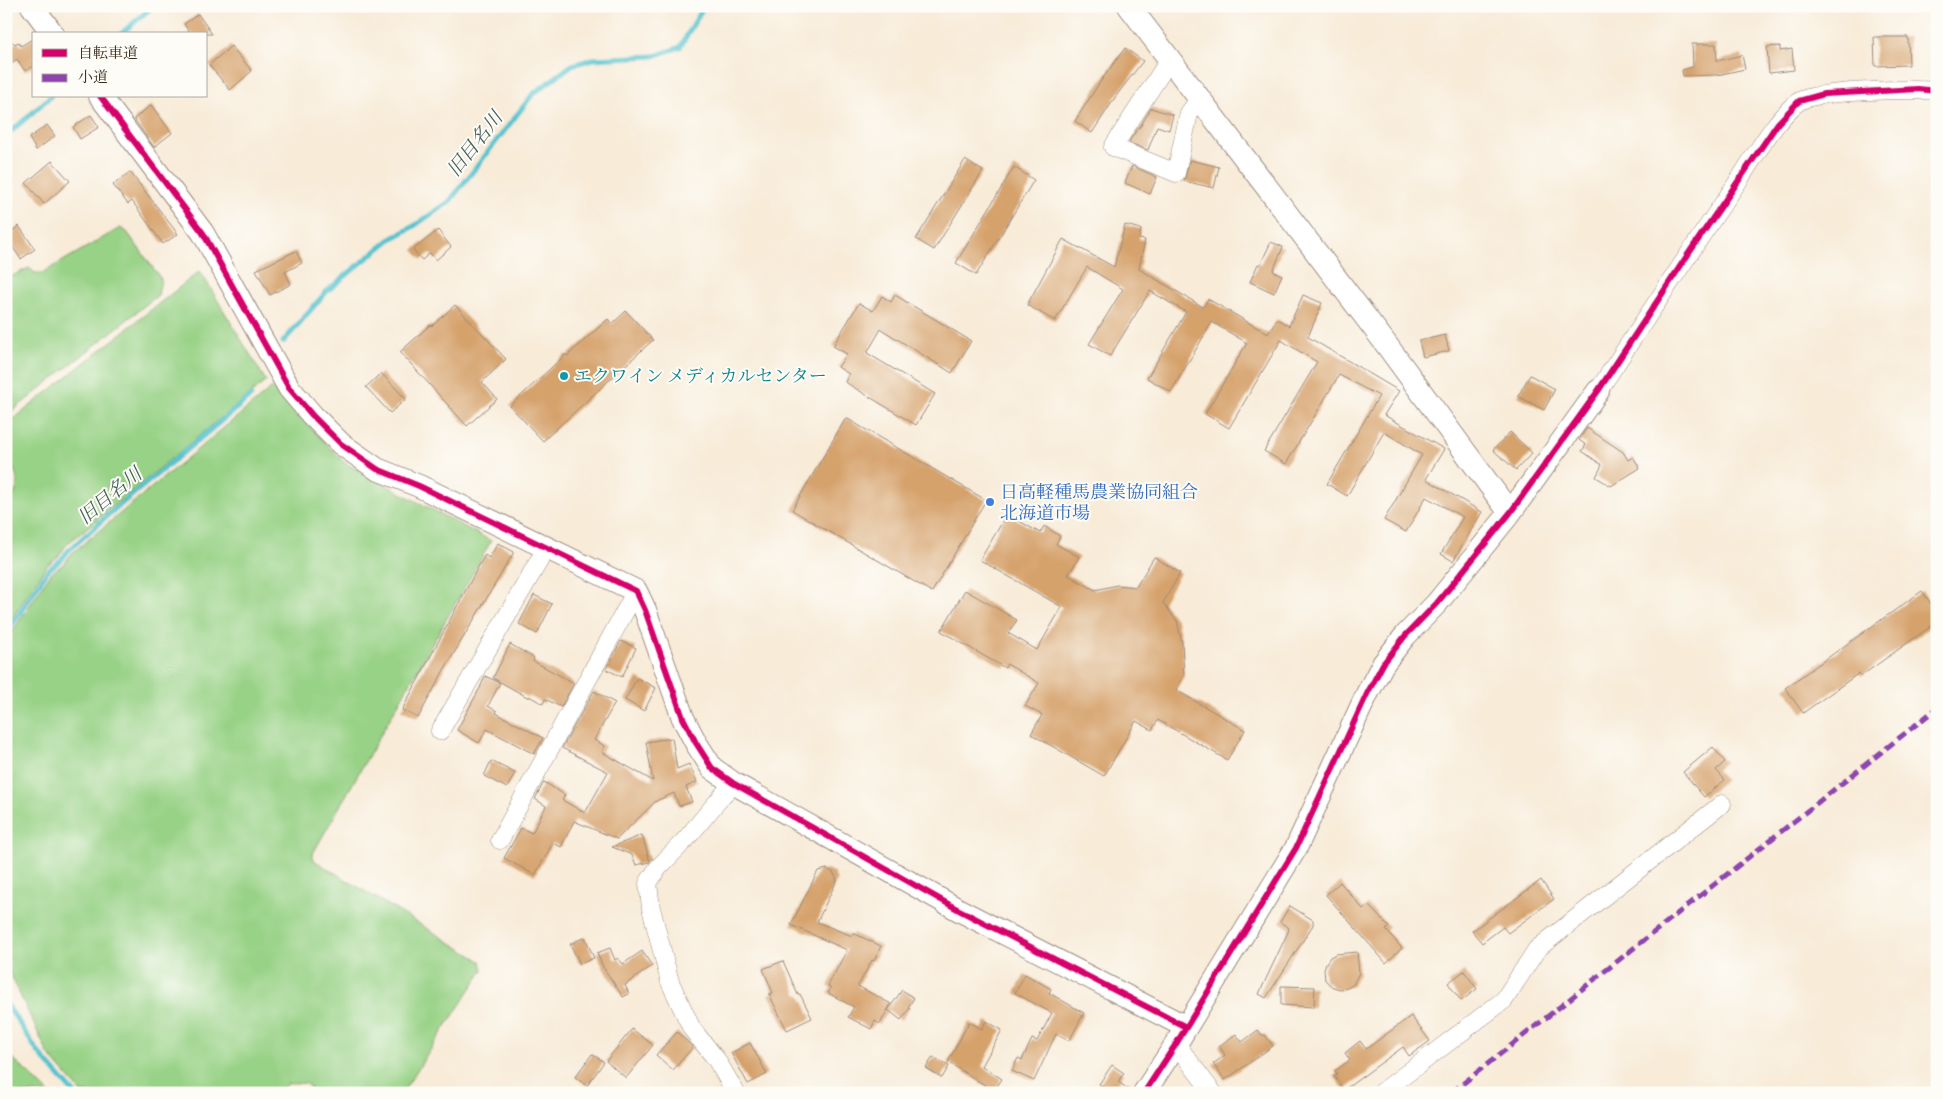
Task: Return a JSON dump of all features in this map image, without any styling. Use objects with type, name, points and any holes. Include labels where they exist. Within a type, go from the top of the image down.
[{"type":"street","points":[[32,6],[52,32]]},
{"type":"street","points":[[1129,6],[1377,332],[1510,513]]},
{"type":"street","points":[[1170,59],[1113,147],[1176,172],[1189,113],[1200,98]]},
{"type":"street","points":[[1144,1093],[1296,848],[1367,694],[1384,664],[1406,636],[1437,603],[1510,513],[1598,391],[1778,123],[1799,101],[1824,94],[1918,89],[1937,91]]},
{"type":"street","points":[[102,98],[204,233],[289,388],[312,415],[341,444],[377,468],[419,486],[636,591],[645,610],[684,718],[696,743],[712,768],[733,783],[1181,1036],[1213,1093]]},
{"type":"street","points":[[440,731],[547,547]]},
{"type":"street","points":[[500,840],[636,591]]},
{"type":"street","points":[[733,783],[686,839],[658,868],[648,883],[651,908],[670,982],[692,1030],[716,1059],[736,1093]]},
{"type":"street","points":[[1381,1093],[1504,1000],[1538,949],[1722,804]]},
{"type":"green space","points":[[120,228],[127,232],[161,279],[158,295],[6,416],[6,279],[29,268],[35,273],[42,273]]},
{"type":"green space","points":[[200,271],[266,381],[66,545],[58,557],[47,565],[6,628],[6,505],[16,490],[17,478],[6,447],[6,425]]},
{"type":"green space","points":[[272,388],[345,463],[491,541],[312,855],[315,861],[481,961],[483,970],[402,1093],[314,1093],[306,1083],[287,1084],[281,1093],[82,1093],[48,1054],[6,965],[6,641],[51,573],[65,563],[71,554]]},
{"type":"green space","points":[[6,1052],[49,1093],[6,1093]]},
{"type":"building","points":[[198,14],[212,34],[208,34],[208,32],[190,32],[184,24]]},
{"type":"building","points":[[6,36],[15,44],[18,42],[21,46],[32,39],[32,67],[25,71],[17,59],[12,63],[6,54]]},
{"type":"building","points":[[1874,37],[1908,37],[1909,65],[1875,66]]},
{"type":"building","points":[[1692,44],[1716,44],[1717,61],[1742,55],[1745,69],[1717,75],[1683,76],[1682,70],[1693,67]]},
{"type":"building","points":[[231,46],[252,71],[230,90],[209,65]]},
{"type":"building","points":[[1780,46],[1780,51],[1792,49],[1794,70],[1769,73],[1767,47]]},
{"type":"building","points":[[1125,48],[1143,61],[1116,96],[1092,133],[1075,121]]},
{"type":"building","points":[[151,105],[172,133],[154,147],[134,119]]},
{"type":"building","points":[[1151,108],[1173,115],[1169,130],[1157,126],[1148,150],[1130,143],[1130,140]]},
{"type":"building","points":[[91,115],[99,127],[80,139],[73,127]]},
{"type":"building","points":[[47,125],[55,136],[36,150],[29,138]]},
{"type":"building","points":[[965,160],[983,171],[934,250],[916,239]]},
{"type":"building","points":[[1190,160],[1219,167],[1214,188],[1184,181]]},
{"type":"building","points":[[52,161],[70,181],[44,204],[26,183]]},
{"type":"building","points":[[1132,166],[1157,177],[1150,194],[1125,183]]},
{"type":"building","points":[[1014,167],[1034,180],[976,275],[956,263]]},
{"type":"building","points":[[130,172],[178,234],[163,244],[132,201],[128,204],[113,185]]},
{"type":"building","points":[[1125,225],[1141,229],[1139,239],[1145,240],[1139,269],[1203,307],[1208,299],[1268,334],[1277,319],[1289,326],[1303,295],[1322,303],[1308,337],[1399,391],[1384,415],[1444,449],[1426,479],[1482,512],[1453,561],[1441,554],[1463,517],[1426,497],[1406,532],[1384,520],[1422,455],[1384,432],[1347,496],[1327,484],[1379,396],[1339,375],[1286,464],[1264,451],[1317,362],[1281,340],[1229,428],[1205,414],[1247,343],[1212,322],[1171,392],[1147,378],[1186,312],[1150,291],[1110,356],[1089,344],[1123,289],[1087,267],[1055,321],[1027,305],[1063,239],[1114,267]]},
{"type":"building","points":[[19,226],[35,249],[21,259],[6,238],[6,235]]},
{"type":"building","points":[[438,230],[451,247],[436,260],[430,253],[422,260],[413,250]]},
{"type":"building","points":[[1271,242],[1283,247],[1273,271],[1282,275],[1274,293],[1250,282]]},
{"type":"building","points":[[296,251],[302,263],[285,272],[291,284],[270,295],[256,270]]},
{"type":"building","points":[[895,295],[971,341],[952,373],[881,329],[867,353],[935,394],[916,425],[845,382],[849,374],[838,367],[847,354],[833,346],[859,303],[873,311],[882,296],[891,302]]},
{"type":"building","points":[[455,305],[506,359],[482,382],[497,399],[467,426],[400,352]]},
{"type":"building","name":"エクワイン メディカルセンター","points":[[626,311],[653,340],[543,441],[510,406],[566,354],[567,356],[608,319],[612,324]]},
{"type":"building","points":[[1445,335],[1449,351],[1423,357],[1419,341]]},
{"type":"building","points":[[381,373],[406,399],[390,413],[366,387]]},
{"type":"building","points":[[1530,375],[1555,389],[1544,410],[1518,396]]},
{"type":"building","points":[[846,418],[986,500],[932,592],[792,510]]},
{"type":"building","points":[[1587,428],[1623,452],[1628,460],[1633,457],[1640,468],[1611,486],[1596,477],[1602,465],[1582,451],[1586,445],[1579,440]]},
{"type":"building","points":[[1510,432],[1532,453],[1516,470],[1493,450]]},
{"type":"building","points":[[1007,514],[1040,533],[1044,526],[1060,536],[1056,544],[1079,557],[1068,575],[1095,590],[1117,585],[1136,587],[1154,557],[1180,573],[1163,603],[1177,621],[1182,643],[1184,676],[1176,690],[1245,730],[1227,760],[1158,720],[1152,730],[1136,721],[1104,776],[1031,734],[1042,715],[1025,706],[1039,683],[1007,664],[1005,668],[941,631],[965,590],[1017,620],[1008,633],[1037,650],[1062,607],[980,560]]},
{"type":"building","points":[[498,543],[514,552],[444,670],[418,718],[402,710],[485,555],[489,558]]},
{"type":"building","points":[[1922,591],[1937,612],[1937,622],[1861,676],[1859,673],[1803,713],[1785,688]]},
{"type":"building","points":[[534,595],[552,604],[537,634],[519,624]]},
{"type":"building","points":[[621,641],[636,648],[622,677],[606,669]]},
{"type":"building","points":[[510,644],[534,658],[533,661],[574,683],[561,707],[545,699],[543,704],[493,678]]},
{"type":"building","points":[[485,676],[500,683],[488,706],[497,711],[496,713],[543,738],[534,754],[487,729],[479,743],[457,730]]},
{"type":"building","points":[[637,678],[656,688],[644,711],[625,700]]},
{"type":"building","points":[[594,691],[615,703],[594,740],[605,746],[602,752],[653,781],[646,742],[672,738],[677,769],[689,764],[697,782],[686,787],[692,802],[679,806],[674,793],[656,801],[617,839],[574,821],[561,847],[553,843],[535,875],[504,858],[521,828],[532,833],[546,806],[535,799],[544,782],[565,795],[562,800],[585,813],[608,772],[562,748]]},
{"type":"building","points":[[1713,747],[1725,762],[1716,770],[1725,780],[1704,797],[1683,772]]},
{"type":"building","points":[[491,761],[515,773],[507,788],[484,776]]},
{"type":"building","points":[[642,835],[650,862],[636,865],[632,855],[612,847]]},
{"type":"building","points":[[827,869],[833,872],[837,880],[817,922],[852,936],[853,933],[881,946],[858,986],[891,1004],[880,1024],[875,1021],[871,1029],[848,1017],[854,1007],[828,993],[831,988],[828,986],[847,950],[791,925],[818,871]]},
{"type":"building","points":[[1541,880],[1554,899],[1508,933],[1503,927],[1482,943],[1472,931]]},
{"type":"building","points":[[1340,882],[1363,909],[1368,905],[1389,927],[1386,930],[1402,948],[1386,963],[1326,895]]},
{"type":"building","points":[[1290,906],[1313,920],[1313,925],[1266,998],[1259,994],[1288,932],[1289,928],[1280,922]]},
{"type":"building","points":[[585,937],[594,958],[580,964],[570,944]]},
{"type":"building","points":[[610,948],[615,960],[618,958],[623,964],[642,951],[652,966],[625,985],[629,994],[623,997],[603,967],[597,953]]},
{"type":"building","points":[[1357,952],[1359,973],[1353,985],[1340,989],[1333,987],[1325,980],[1324,969],[1330,957],[1336,954]]},
{"type":"building","points":[[783,961],[798,995],[800,994],[812,1018],[787,1030],[769,994],[773,993],[763,969]]},
{"type":"building","points":[[1464,971],[1477,989],[1461,1001],[1448,983]]},
{"type":"building","points":[[1025,974],[1051,989],[1049,993],[1084,1013],[1069,1041],[1056,1034],[1034,1081],[1012,1071],[1018,1058],[1022,1060],[1032,1039],[1037,1041],[1052,1013],[1015,993]]},
{"type":"building","points":[[1281,986],[1315,987],[1314,1007],[1281,1005]]},
{"type":"building","points":[[902,990],[914,998],[908,1007],[910,1008],[901,1020],[888,1010]]},
{"type":"building","points":[[1411,1016],[1430,1041],[1409,1056],[1403,1047],[1344,1090],[1334,1076],[1337,1074],[1335,1071],[1350,1060],[1345,1053],[1360,1041],[1366,1049]]},
{"type":"building","points":[[986,1021],[1002,1030],[982,1066],[1002,1079],[994,1091],[948,1062],[969,1022],[982,1029]]},
{"type":"building","points":[[632,1029],[653,1045],[626,1078],[606,1061]]},
{"type":"building","points":[[1258,1030],[1262,1035],[1265,1035],[1273,1046],[1225,1080],[1213,1064],[1225,1055],[1219,1046],[1236,1034],[1242,1042]]},
{"type":"building","points":[[677,1032],[693,1047],[673,1070],[656,1055]]},
{"type":"building","points":[[750,1043],[767,1074],[748,1084],[731,1053]]},
{"type":"building","points":[[592,1054],[604,1062],[587,1086],[575,1077]]},
{"type":"building","points":[[933,1057],[949,1066],[942,1078],[926,1068]]},
{"type":"building","points":[[1112,1065],[1124,1073],[1118,1082],[1131,1091],[1131,1093],[1111,1093],[1099,1084]]},
{"type":"waterway","points":[[123,32],[153,6]]},
{"type":"waterway","name":"旧目名川","points":[[283,342],[327,291],[389,240],[414,226],[449,202],[533,94],[572,65],[593,59],[654,56],[680,47],[704,6]]},
{"type":"waterway","points":[[6,136],[49,98]]},
{"type":"waterway","name":"旧目名川","points":[[6,634],[48,570],[108,515],[251,396]]},
{"type":"waterway","name":"旧目名川","points":[[6,1003],[38,1052],[74,1093]]},
{"type":"marked path","points":[[1451,1093],[1937,708]]},
{"type":"cycle path","points":[[1144,1093],[1296,848],[1367,694],[1383,664],[1405,636],[1437,603],[1510,513],[1598,391],[1778,123],[1799,101],[1824,94],[1918,89],[1937,91]]},
{"type":"cycle path","points":[[102,98],[203,233],[289,388],[312,415],[341,444],[377,469],[419,486],[636,591],[645,610],[683,718],[712,768],[733,783],[959,910],[1186,1027]]},
{"type":"place","name":"エクワイン メディカルセンター","points":[[564,376]]},
{"type":"place","name":"日高軽種馬農業協同組合 北海道市場","points":[[990,502]]}]
